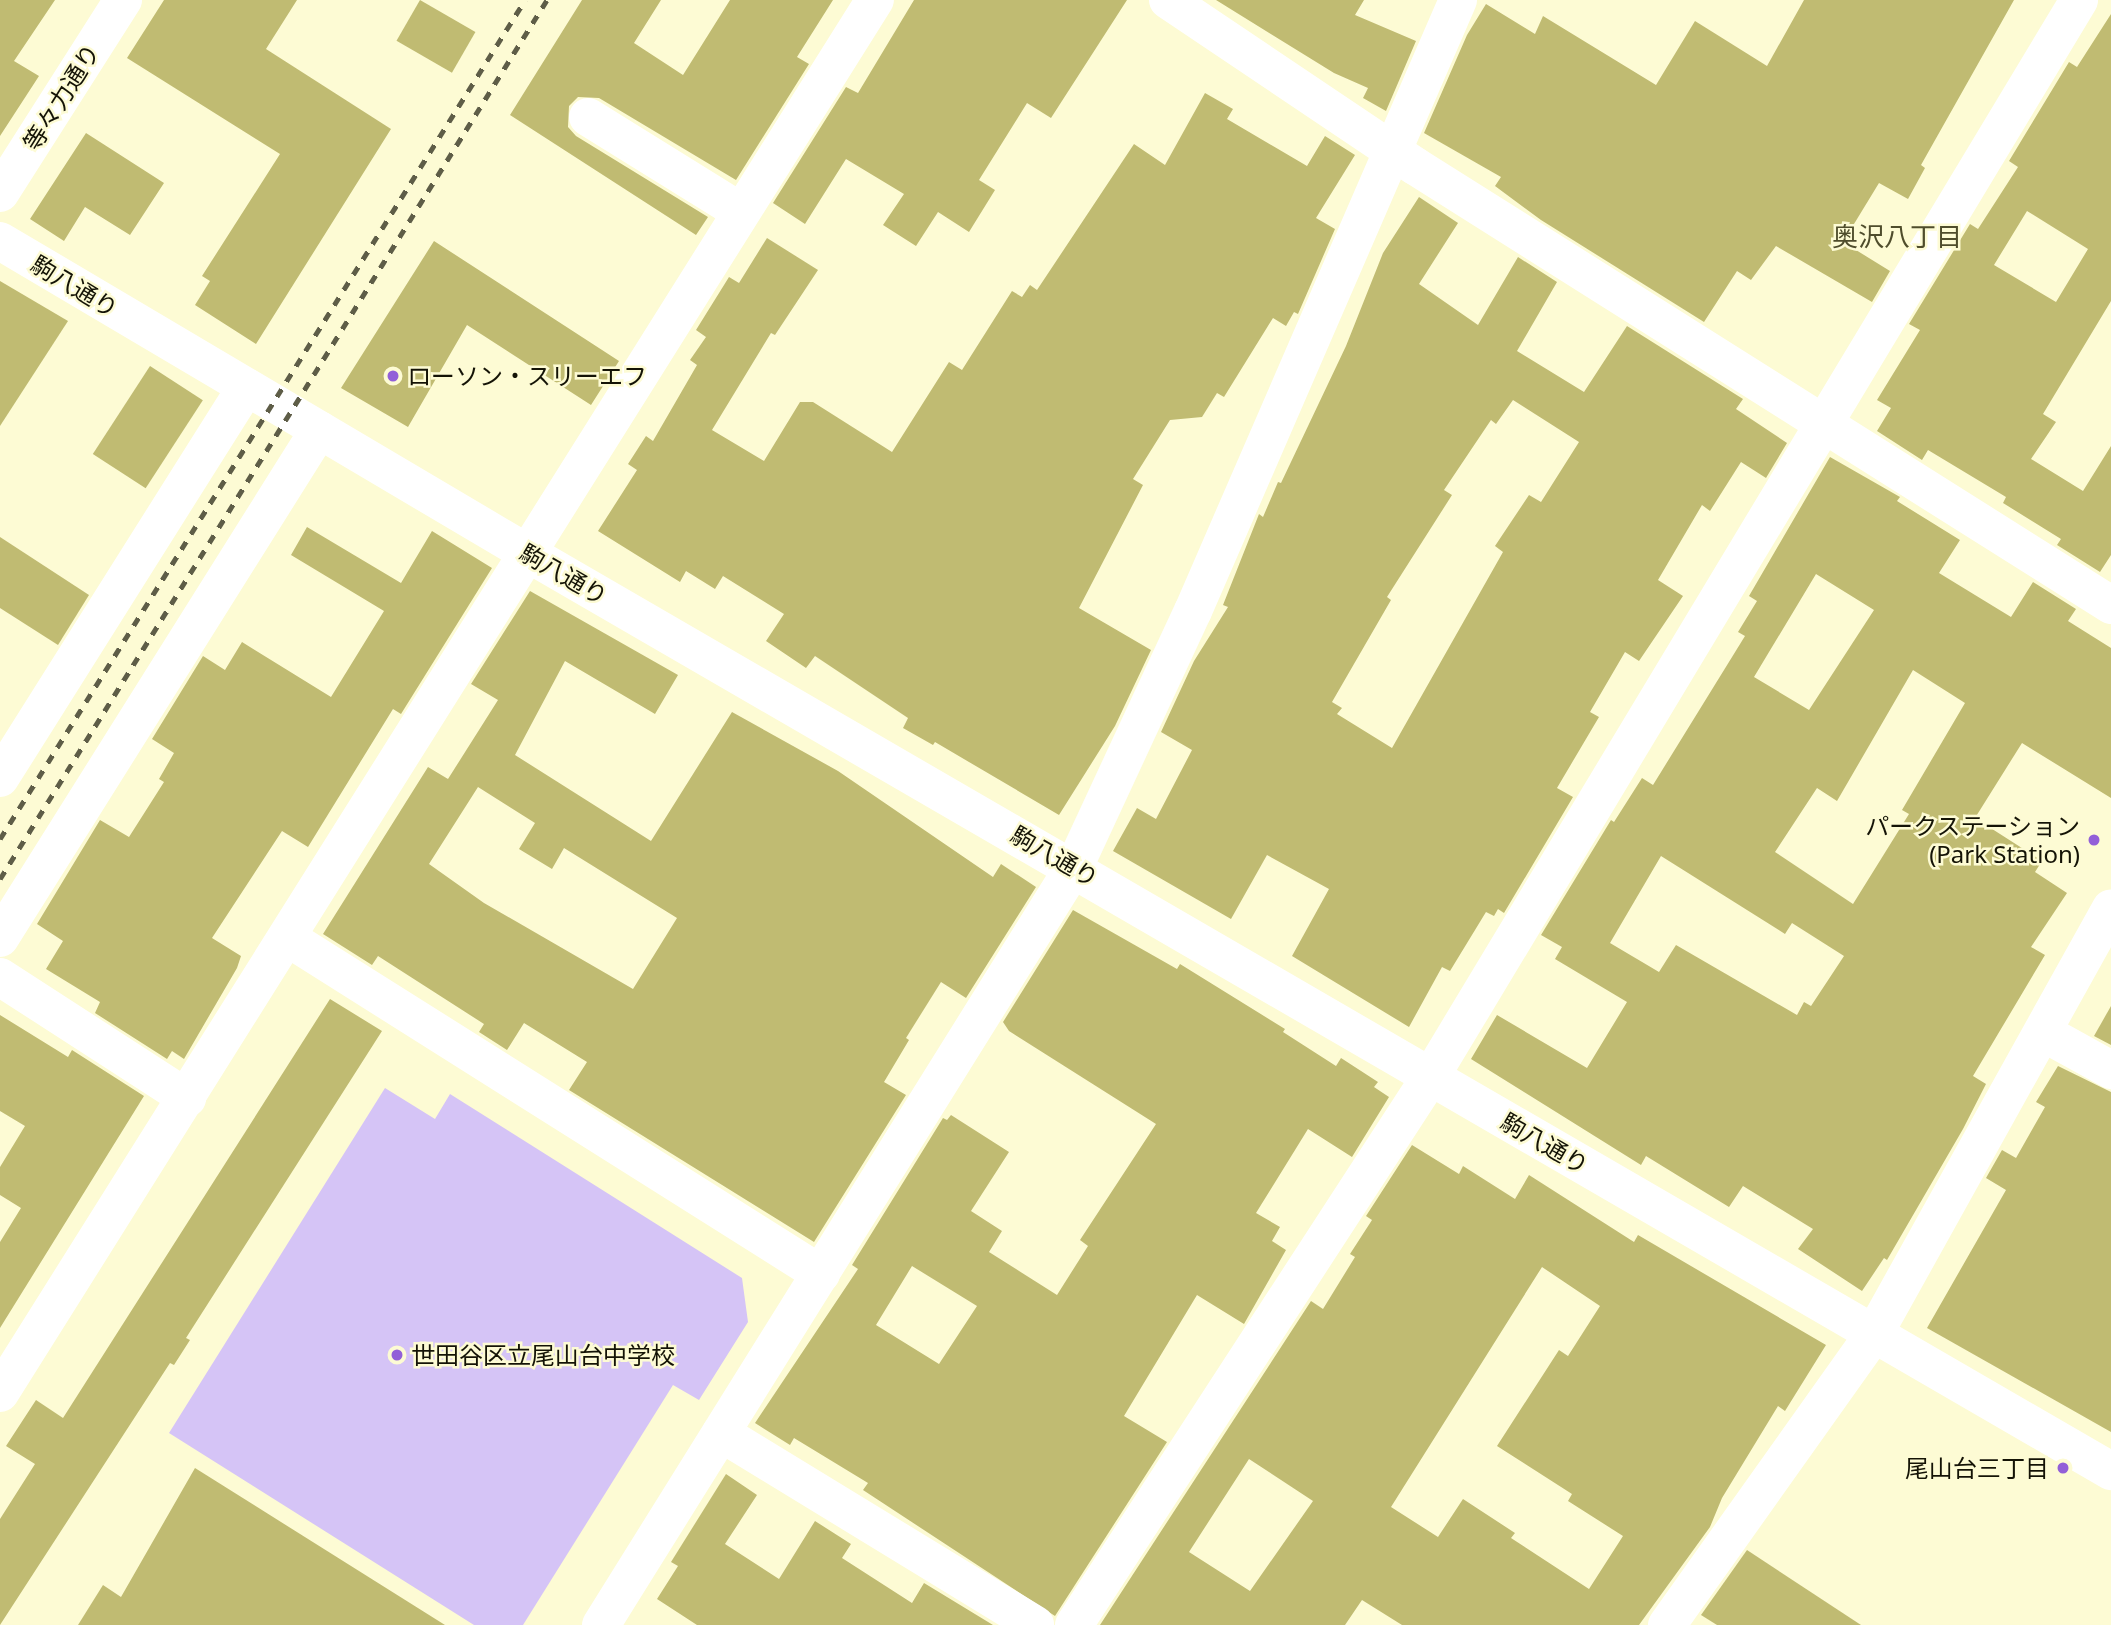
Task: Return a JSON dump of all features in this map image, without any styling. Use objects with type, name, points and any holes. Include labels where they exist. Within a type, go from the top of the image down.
[{"type":"street","name":"等々力通り","points":[[0,193],[123,0]]},
{"type":"street","points":[[0,1393],[875,0]]},
{"type":"street","points":[[1168,0],[1392,151],[2111,605]]},
{"type":"street","points":[[600,1625],[1074,867],[1193,611],[1458,0]]},
{"type":"street","points":[[1074,1625],[1431,1076],[2079,0]]},
{"type":"street","points":[[588,117],[741,212]]},
{"type":"street","name":"駒八通り","points":[[0,241],[528,554],[1074,867],[2111,1471]]},
{"type":"street","points":[[0,778],[246,387]]},
{"type":"street","points":[[0,938],[319,430]]},
{"type":"street","points":[[1667,1625],[1874,1334],[2111,909]]},
{"type":"street","points":[[288,938],[821,1274]]},
{"type":"street","points":[[0,977],[187,1098]]},
{"type":"street","points":[[2044,1033],[2111,1070]]},
{"type":"street","points":[[721,1433],[1035,1625]]},
{"type":"shaded area","points":[[385,1088],[435,1119],[450,1094],[742,1278],[748,1322],[699,1400],[673,1385],[523,1625],[474,1625],[169,1433]]},
{"type":"building","points":[[0,0],[55,0],[14,61],[39,76],[0,136]]},
{"type":"building","points":[[164,0],[297,0],[266,49],[391,129],[256,344],[195,305],[210,281],[202,276],[280,154],[127,58]]},
{"type":"building","points":[[420,0],[475,32],[452,73],[396,41]]},
{"type":"building","points":[[582,0],[661,0],[634,43],[683,75],[730,0],[833,0],[797,57],[809,64],[736,180],[599,98],[578,97],[569,106],[568,127],[576,136],[708,217],[696,235],[510,115]]},
{"type":"building","points":[[914,0],[1127,0],[1051,118],[1027,103],[979,180],[995,190],[969,232],[938,212],[916,246],[883,225],[904,194],[846,159],[805,224],[773,203],[846,87],[858,93]]},
{"type":"building","points":[[1216,0],[1364,0],[1355,15],[1416,41],[1386,111],[1363,98],[1368,88],[1334,73]]},
{"type":"building","points":[[1804,0],[2014,0],[1921,165],[1925,168],[1908,199],[1879,183],[1843,242],[1890,271],[1872,302],[1776,246],[1751,280],[1737,271],[1704,322],[1541,220],[1495,186],[1501,177],[1424,133],[1467,35],[1486,4],[1535,34],[1543,16],[1656,85],[1695,21],[1767,66]]},
{"type":"building","points":[[2111,14],[2111,301],[2043,414],[2056,422],[2031,459],[2083,491],[2111,446],[2111,555],[2100,572],[2057,545],[2061,539],[2003,503],[2006,497],[1928,450],[1922,460],[1877,431],[1891,408],[1877,400],[1920,330],[1909,324],[1970,224],[1978,229],[2018,167],[2009,161],[2069,62],[2077,67]],"holes":[[[2027,211],[2088,249],[2056,302],[1994,265]]]},
{"type":"building","points":[[1205,93],[1233,109],[1227,119],[1307,166],[1325,136],[1355,155],[1316,218],[1335,229],[1298,314],[1294,312],[1286,326],[1273,318],[1224,397],[1217,393],[1202,417],[1170,420],[1133,479],[1143,485],[1079,608],[1151,650],[1115,726],[1059,815],[935,742],[933,745],[903,728],[908,718],[815,656],[806,668],[766,641],[784,614],[723,576],[715,589],[686,571],[680,582],[598,531],[637,470],[628,464],[646,436],[653,441],[697,365],[690,360],[706,337],[696,330],[729,277],[739,283],[767,238],[818,270],[775,335],[771,333],[712,430],[764,461],[800,402],[813,402],[892,452],[949,362],[962,370],[1012,291],[1022,297],[1030,285],[1037,290],[1134,144],[1165,165]]},
{"type":"building","points":[[86,133],[164,183],[130,235],[85,207],[64,241],[30,219]]},
{"type":"building","points":[[1419,197],[1458,223],[1419,284],[1478,325],[1518,257],[1557,282],[1517,351],[1584,392],[1627,326],[1743,399],[1736,409],[1787,443],[1766,478],[1741,462],[1710,511],[1702,505],[1658,580],[1683,596],[1639,661],[1625,652],[1590,712],[1599,717],[1557,788],[1573,797],[1504,913],[1498,909],[1494,916],[1486,912],[1450,971],[1442,967],[1409,1027],[1292,956],[1329,889],[1267,855],[1231,919],[1113,851],[1137,808],[1156,819],[1192,750],[1161,732],[1194,661],[1228,607],[1223,605],[1259,514],[1263,517],[1278,482],[1281,483],[1346,346],[1383,253]],"holes":[[[1513,400],[1579,442],[1541,502],[1529,495],[1495,546],[1503,552],[1392,748],[1337,714],[1342,708],[1332,702],[1391,600],[1387,597],[1452,495],[1444,490],[1491,420],[1496,424]]]},
{"type":"building","points":[[434,241],[619,361],[591,405],[467,325],[408,427],[341,388]]},
{"type":"building","points":[[0,281],[68,321],[0,426]]},
{"type":"building","points":[[150,366],[203,400],[146,488],[93,454]]},
{"type":"building","points":[[1830,457],[1900,497],[1897,501],[1960,540],[1939,573],[2011,617],[2033,582],[2076,609],[2068,621],[2111,648],[2111,798],[2022,743],[1975,818],[2042,861],[2035,872],[2067,893],[2031,947],[2045,955],[1973,1076],[1986,1084],[1963,1129],[1887,1260],[1884,1258],[1862,1291],[1798,1249],[1813,1229],[1743,1186],[1729,1207],[1646,1156],[1641,1165],[1471,1059],[1497,1015],[1587,1068],[1627,1002],[1555,959],[1562,947],[1541,935],[1611,820],[1614,822],[1642,778],[1653,785],[1745,636],[1738,632],[1757,601],[1749,596]],"holes":[[[1816,574],[1874,610],[1809,710],[1754,677]],[[1913,670],[1965,703],[1902,810],[1909,814],[1853,904],[1775,852],[1817,788],[1837,801]],[[1661,856],[1785,934],[1792,923],[1844,956],[1811,1006],[1804,1002],[1797,1015],[1676,945],[1659,972],[1610,943]]]},
{"type":"building","points":[[307,527],[401,583],[432,531],[492,568],[401,714],[393,709],[308,847],[282,831],[212,938],[241,956],[237,968],[184,1059],[172,1051],[167,1059],[95,1013],[100,1002],[46,969],[63,941],[37,924],[100,820],[129,837],[164,782],[159,779],[174,753],[152,739],[203,656],[225,670],[242,642],[331,697],[384,611],[291,555]]},
{"type":"building","points":[[0,537],[89,595],[58,645],[0,608]]},
{"type":"building","points":[[530,591],[678,675],[655,714],[565,661],[515,755],[651,841],[732,712],[838,771],[993,877],[1001,864],[1036,887],[966,998],[941,982],[906,1038],[909,1040],[884,1082],[906,1095],[814,1242],[569,1090],[587,1062],[524,1023],[507,1050],[479,1032],[484,1024],[378,956],[372,965],[323,934],[428,767],[448,779],[498,700],[471,684]],"holes":[[[478,787],[535,823],[519,849],[552,869],[564,848],[677,918],[633,989],[484,903],[429,864]]]},
{"type":"building","points":[[1073,910],[1177,969],[1180,964],[1285,1029],[1283,1032],[1336,1066],[1341,1058],[1378,1082],[1374,1087],[1389,1097],[1352,1157],[1308,1129],[1256,1213],[1280,1227],[1272,1241],[1286,1250],[1244,1324],[1197,1295],[1124,1416],[1167,1442],[1055,1616],[863,1490],[868,1483],[794,1438],[790,1445],[755,1423],[858,1269],[852,1265],[943,1118],[947,1120],[951,1115],[1009,1152],[971,1211],[1002,1231],[989,1252],[1057,1295],[1088,1246],[1080,1240],[1156,1124],[1009,1031],[1003,1022]],"holes":[[[912,1266],[977,1306],[939,1364],[876,1325]]]},
{"type":"building","points":[[330,999],[382,1031],[186,1338],[190,1340],[174,1365],[170,1363],[0,1625],[0,1519],[35,1464],[6,1446],[36,1400],[63,1418]]},
{"type":"building","points":[[2111,1006],[2111,1045],[2094,1036]]},
{"type":"building","points":[[0,1015],[68,1057],[72,1050],[144,1096],[0,1328],[0,1242],[21,1208],[0,1195],[0,1167],[25,1126],[0,1111]]},
{"type":"building","points":[[2058,1066],[2111,1092],[2111,1432],[1927,1328],[2006,1190],[1986,1178],[2002,1150],[2016,1158],[2045,1107],[2036,1102]]},
{"type":"building","points":[[1412,1145],[1459,1174],[1463,1166],[1515,1199],[1529,1175],[1634,1242],[1638,1235],[1826,1345],[1785,1411],[1778,1406],[1722,1498],[1710,1527],[1639,1625],[1402,1625],[1362,1600],[1345,1625],[1100,1625],[1311,1301],[1323,1309],[1355,1257],[1350,1254],[1372,1220],[1366,1216]],"holes":[[[1542,1267],[1600,1306],[1568,1356],[1559,1350],[1497,1446],[1572,1494],[1568,1501],[1623,1536],[1589,1589],[1511,1538],[1515,1533],[1463,1499],[1438,1537],[1391,1507]],[[1249,1459],[1313,1501],[1250,1591],[1189,1552]]]},
{"type":"building","points":[[195,1468],[445,1625],[78,1625],[103,1585],[121,1597]]},
{"type":"building","points":[[726,1474],[757,1495],[725,1544],[779,1579],[815,1521],[851,1544],[842,1558],[912,1603],[924,1583],[993,1625],[697,1625],[657,1599],[678,1566],[671,1562]]},
{"type":"building","points":[[1747,1550],[1861,1625],[1717,1625],[1701,1615]]},
{"type":"railway","points":[[0,839],[525,0]]},
{"type":"railway","points":[[0,879],[547,0]]},
{"type":"place","name":"ローソン・スリーエフ","points":[[393,376]]},
{"type":"place","name":"パークステーション (Park Station)","points":[[2094,840]]},
{"type":"place","name":"世田谷区立尾山台中学校","points":[[397,1355]]},
{"type":"place","name":"尾山台三丁目","points":[[2063,1468]]},
{"type":"district","name":"奥沢八丁目","points":[[1897,237]]}]
